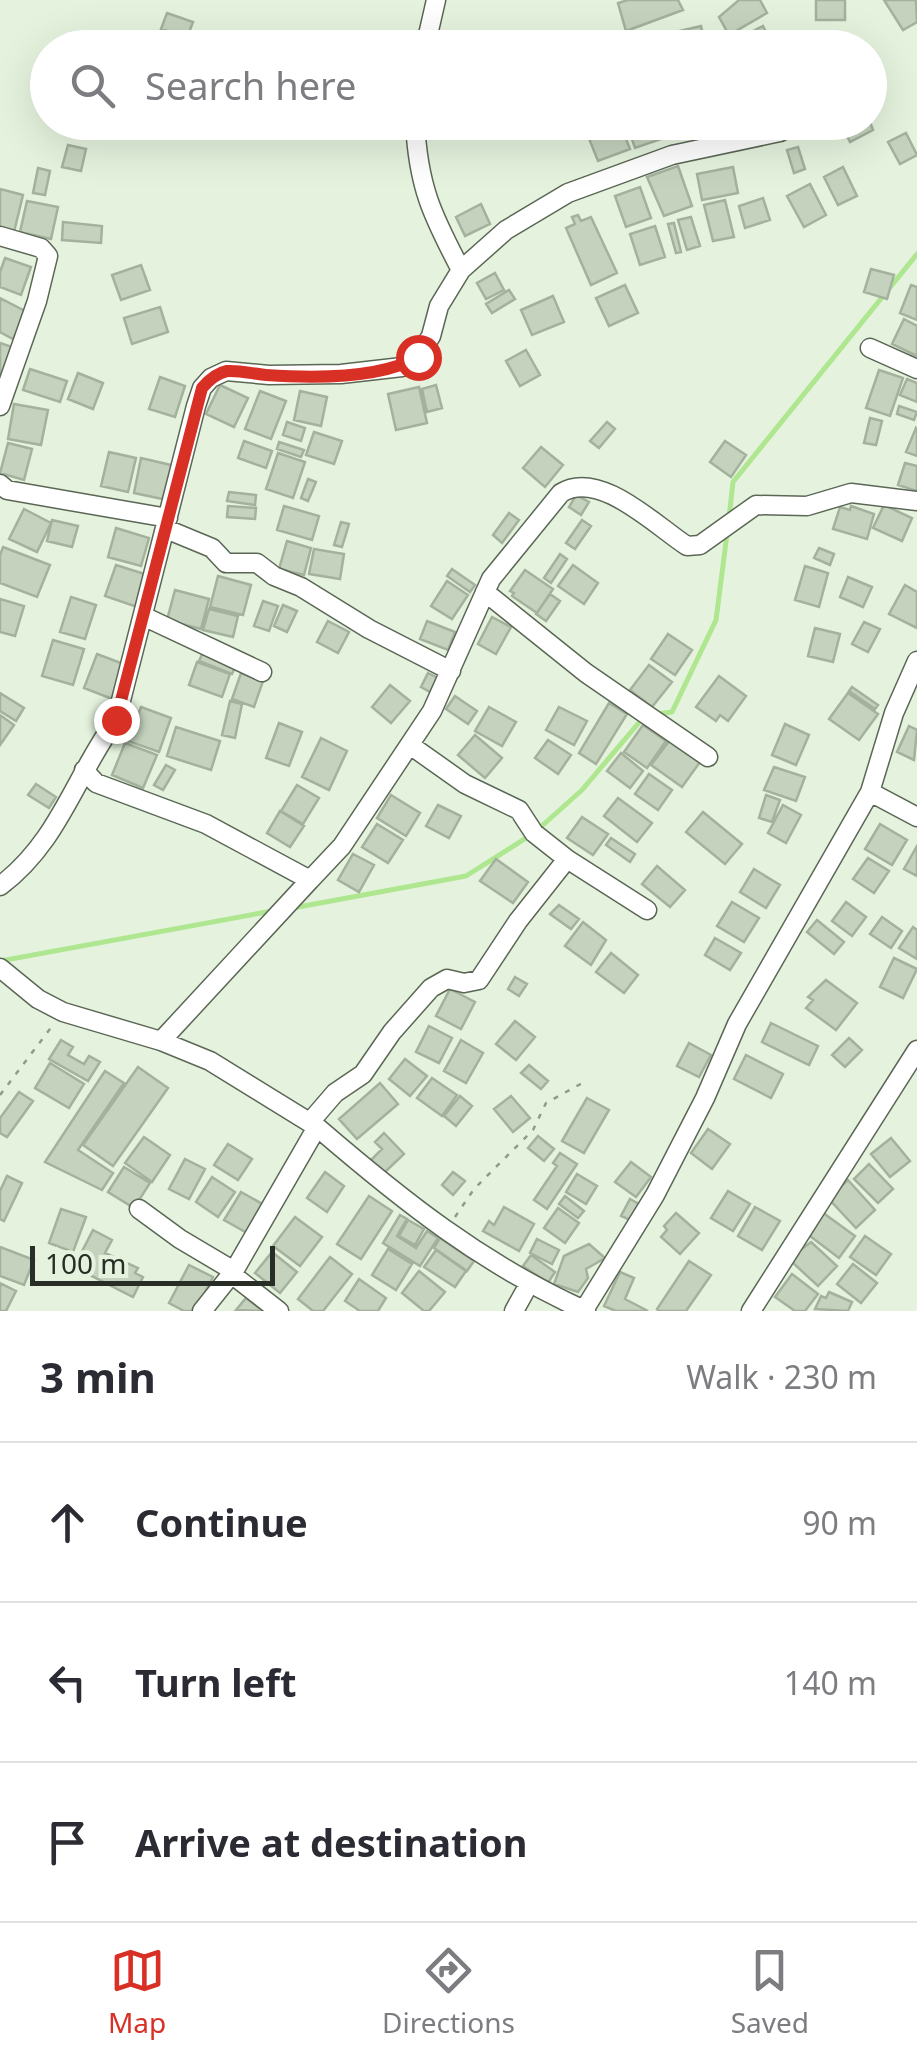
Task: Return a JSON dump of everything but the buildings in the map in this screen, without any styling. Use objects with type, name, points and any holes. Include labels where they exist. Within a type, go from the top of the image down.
[{"type":"street","points":[[428,30],[436,0]]},
{"type":"street","points":[[416,140],[428,208],[461,270]]},
{"type":"street","points":[[0,886],[45,841],[70,802],[91,754],[116,720],[196,406],[210,378],[226,371],[341,374],[402,367],[418,357],[432,336],[439,306],[461,270],[506,230],[568,193],[672,155],[742,140]]},
{"type":"street","points":[[0,236],[40,248],[48,256],[37,301],[0,406]]},
{"type":"street","points":[[870,348],[917,369]]},
{"type":"street","points":[[0,484],[8,490],[167,523],[212,548],[226,563],[256,563],[452,671]]},
{"type":"street","points":[[161,1041],[342,846],[432,712],[491,579],[561,493],[572,486],[596,488],[616,496],[687,546],[700,545],[756,505],[807,506],[851,493],[917,501]]},
{"type":"street","points":[[486,592],[586,673],[708,757]]},
{"type":"street","points":[[143,616],[262,672]]},
{"type":"street","points":[[0,968],[63,1012],[161,1041],[210,1061],[314,1124],[386,1187],[445,1231],[529,1284],[585,1310],[655,1195],[705,1098],[737,1024],[870,792],[894,713],[917,662]]},
{"type":"street","points":[[410,745],[465,784],[520,810],[534,832],[567,859],[646,910]]},
{"type":"street","points":[[84,770],[96,783],[206,824],[310,880]]},
{"type":"street","points":[[870,792],[917,817]]},
{"type":"street","points":[[202,1311],[232,1272],[335,1093],[363,1074],[392,1032],[431,988],[447,980],[464,984],[479,980],[518,921],[567,859]]},
{"type":"street","points":[[751,1311],[917,1050]]},
{"type":"street","points":[[139,1209],[232,1272],[279,1311]]},
{"type":"street","points":[[514,1311],[529,1284]]},
{"type":"path","points":[[0,1095],[63,1012]]},
{"type":"path","points":[[445,1231],[474,1189],[532,1130],[546,1103],[586,1081]]},
{"type":"waterway","points":[[729,518],[733,482],[917,254]]},
{"type":"waterway","points":[[657,714],[672,712],[716,620],[727,534]]},
{"type":"waterway","points":[[293,908],[466,876],[534,833],[582,790],[642,719]]},
{"type":"waterway","points":[[0,961],[272,911]]},
{"type":"route","points":[[116,720],[196,406],[210,378],[226,371],[269,375],[371,372],[402,367],[418,357]]}]
